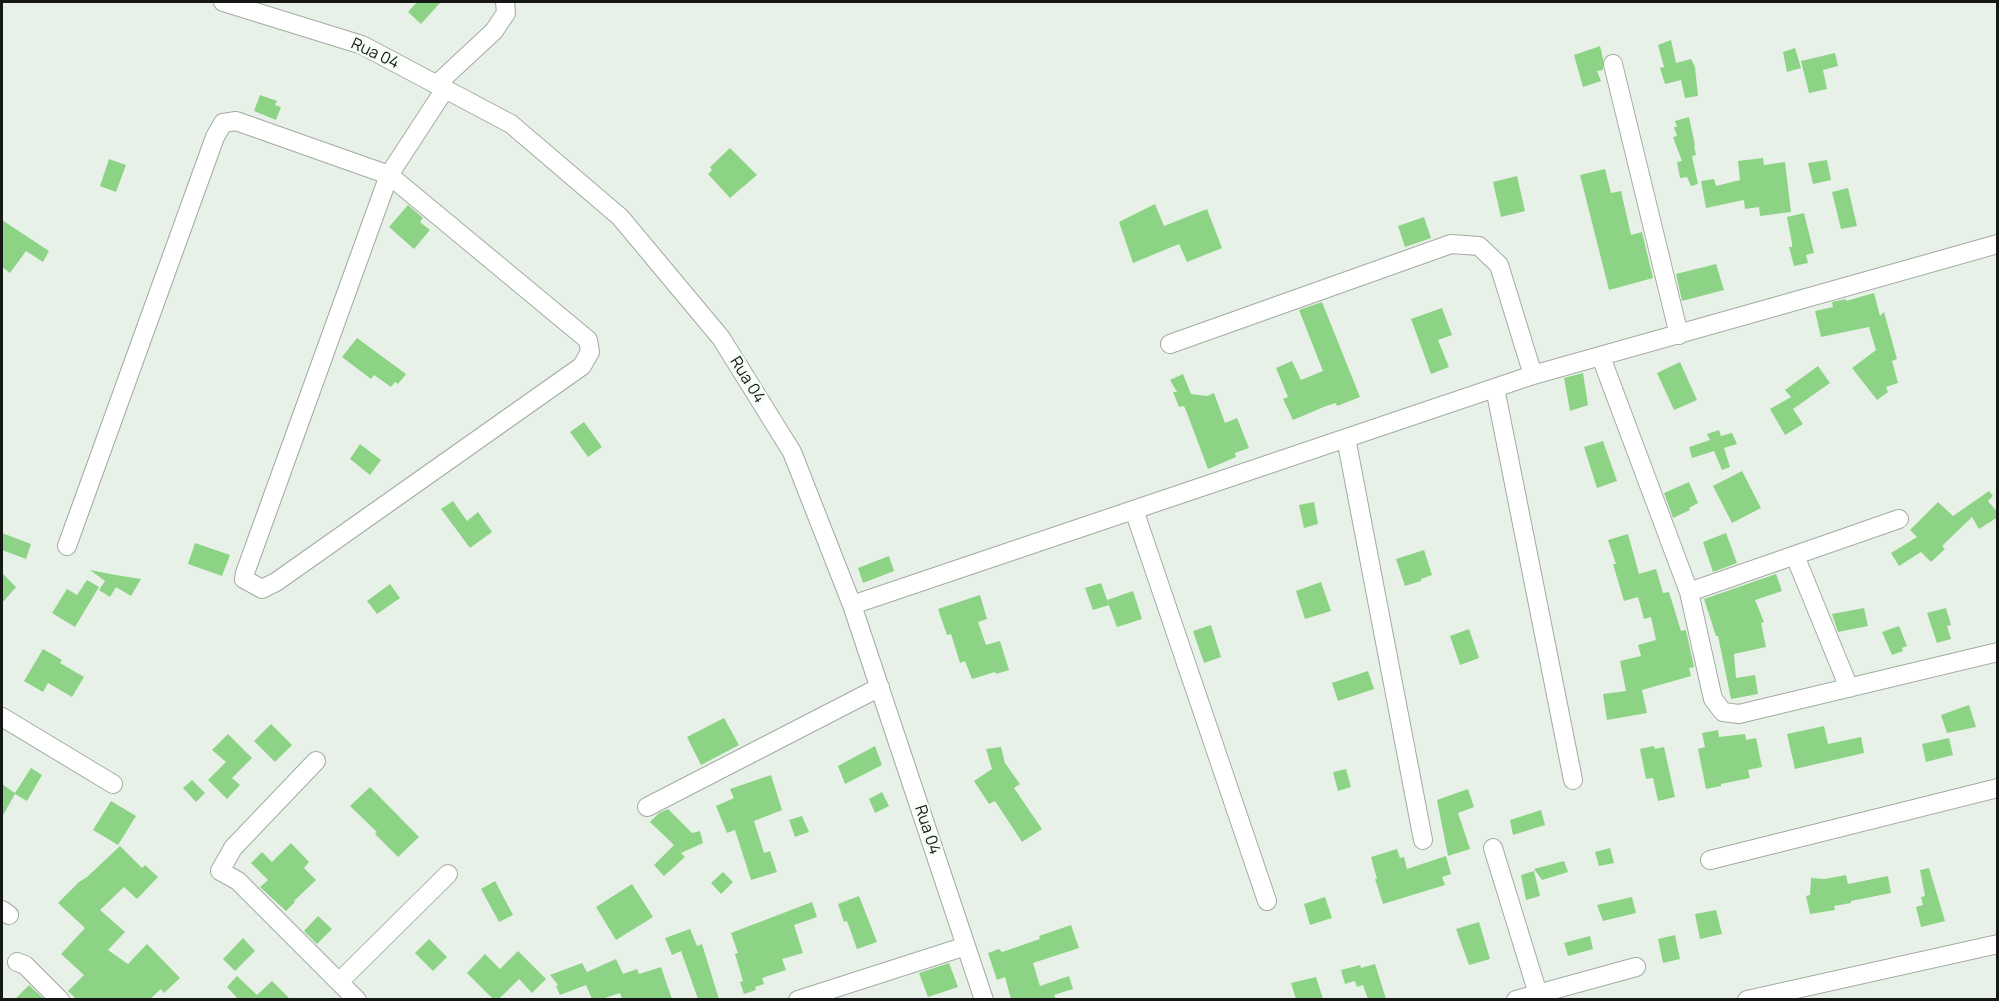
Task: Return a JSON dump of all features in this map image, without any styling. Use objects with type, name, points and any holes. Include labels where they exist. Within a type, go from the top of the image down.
[{"type":"street","name":"Rua 04","points":[[223,2],[362,45],[511,124],[620,217],[722,338],[792,452],[852,605],[984,999]]},
{"type":"street","points":[[67,546],[215,136],[223,123],[236,121],[389,175],[588,340],[590,352],[582,366],[276,582],[262,590],[244,579],[244,573],[389,175],[441,87],[494,31],[507,13],[505,2]]},
{"type":"street","points":[[1613,64],[1679,335]]},
{"type":"street","points":[[1170,344],[1450,244],[1479,246],[1499,265],[1533,375]]},
{"type":"street","points":[[852,605],[1533,375],[1998,244]]},
{"type":"street","points":[[1601,357],[1689,592],[1713,699],[1723,712],[1739,714],[1998,651]]},
{"type":"street","points":[[1495,388],[1573,780]]},
{"type":"street","points":[[1346,438],[1423,840]]},
{"type":"street","points":[[1134,510],[1267,901]]},
{"type":"street","points":[[1689,592],[1899,519]]},
{"type":"street","points":[[1795,556],[1849,688]]},
{"type":"street","points":[[647,807],[879,687]]},
{"type":"street","points":[[2,717],[112,784]]},
{"type":"street","points":[[316,761],[233,848],[220,871],[238,881],[357,999]]},
{"type":"street","points":[[1710,860],[1998,788]]},
{"type":"street","points":[[1492,848],[1538,994]]},
{"type":"street","points":[[339,982],[448,874]]},
{"type":"street","points":[[1747,999],[1998,944]]},
{"type":"street","points":[[798,999],[966,946]]},
{"type":"street","points":[[17,962],[25,964],[60,999]]},
{"type":"street","points":[[1516,999],[1636,967]]},
{"type":"building","points":[[417,2],[441,2],[421,24],[408,12]]},
{"type":"building","points":[[1671,40],[1676,63],[1691,59],[1695,67],[1698,96],[1685,98],[1681,80],[1665,84],[1660,68],[1664,67],[1658,45]]},
{"type":"building","points":[[1600,46],[1603,70],[1597,71],[1601,81],[1583,87],[1574,55]]},
{"type":"building","points":[[1795,48],[1801,68],[1787,72],[1783,52]]},
{"type":"building","points":[[1835,53],[1838,66],[1823,70],[1827,89],[1809,93],[1801,61]]},
{"type":"building","points":[[260,95],[277,101],[275,105],[281,107],[276,120],[254,111]]},
{"type":"building","points":[[1689,117],[1696,155],[1692,156],[1698,184],[1691,186],[1687,177],[1680,178],[1677,162],[1682,161],[1673,137],[1677,136],[1675,121]]},
{"type":"building","points":[[730,148],[757,175],[730,198],[708,174],[712,170],[710,167]]},
{"type":"building","points":[[1763,158],[1764,165],[1785,162],[1791,212],[1760,216],[1759,207],[1745,209],[1744,200],[1706,208],[1701,181],[1714,179],[1716,186],[1740,180],[1738,161]]},
{"type":"building","points":[[109,159],[126,165],[116,192],[100,186]]},
{"type":"building","points":[[1827,160],[1831,180],[1813,184],[1808,163]]},
{"type":"building","points":[[1605,169],[1611,193],[1621,191],[1631,235],[1642,232],[1653,278],[1609,290],[1580,175]]},
{"type":"building","points":[[1517,176],[1525,211],[1501,217],[1493,182]]},
{"type":"building","points":[[1848,188],[1857,226],[1841,229],[1832,192]]},
{"type":"building","points":[[1155,204],[1164,226],[1207,209],[1222,248],[1187,262],[1179,244],[1133,263],[1119,222]]},
{"type":"building","points":[[408,205],[423,218],[420,222],[430,230],[414,249],[389,227]]},
{"type":"building","points":[[1804,213],[1814,253],[1806,255],[1808,263],[1794,266],[1789,247],[1792,247],[1792,243],[1787,217]]},
{"type":"building","points":[[1424,217],[1431,238],[1405,247],[1398,226]]},
{"type":"building","points":[[2,220],[49,251],[43,262],[26,251],[10,273],[2,267]]},
{"type":"building","points":[[1716,264],[1724,290],[1682,301],[1676,274]]},
{"type":"building","points":[[1874,293],[1880,316],[1884,312],[1897,359],[1892,361],[1898,383],[1886,387],[1888,392],[1877,400],[1852,368],[1876,350],[1869,327],[1821,337],[1815,311],[1833,307],[1832,302],[1846,299],[1846,301]]},
{"type":"building","points":[[1322,302],[1360,397],[1337,406],[1336,403],[1326,406],[1293,420],[1283,399],[1288,397],[1276,368],[1292,361],[1301,380],[1323,371],[1299,310]]},
{"type":"building","points":[[1442,308],[1452,335],[1438,340],[1449,367],[1431,374],[1411,319]]},
{"type":"building","points":[[357,338],[406,374],[398,384],[395,382],[391,387],[374,375],[371,379],[342,357]]},
{"type":"building","points":[[1680,362],[1697,400],[1674,410],[1657,373]]},
{"type":"building","points":[[1818,366],[1830,383],[1793,409],[1803,424],[1785,435],[1770,409],[1791,397],[1785,390]]},
{"type":"building","points":[[1583,373],[1588,405],[1570,411],[1564,378]]},
{"type":"building","points":[[1183,374],[1191,394],[1207,396],[1214,393],[1225,423],[1237,418],[1249,448],[1235,453],[1236,457],[1208,469],[1184,406],[1179,407],[1173,392],[1177,392],[1170,380]]},
{"type":"building","points":[[584,422],[602,447],[588,457],[570,432]]},
{"type":"building","points":[[1719,430],[1721,436],[1732,433],[1737,444],[1724,448],[1730,467],[1722,470],[1714,451],[1692,458],[1689,447],[1710,440],[1707,434]]},
{"type":"building","points":[[1603,441],[1617,481],[1597,488],[1584,447]]},
{"type":"building","points":[[360,444],[381,460],[370,475],[350,459]]},
{"type":"building","points":[[1742,471],[1761,508],[1732,523],[1713,486]]},
{"type":"building","points":[[1689,482],[1698,503],[1689,508],[1690,510],[1673,518],[1664,493]]},
{"type":"building","points":[[1989,491],[1993,496],[1988,501],[1998,513],[1998,517],[1979,529],[1972,517],[1942,546],[1945,549],[1931,562],[1921,552],[1899,566],[1891,553],[1917,537],[1910,530],[1938,502],[1953,516]]},
{"type":"building","points":[[453,501],[467,521],[478,512],[492,532],[470,548],[441,509]]},
{"type":"building","points":[[1314,502],[1318,524],[1304,528],[1299,505]]},
{"type":"building","points":[[2,533],[31,544],[26,559],[2,550]]},
{"type":"building","points":[[1726,533],[1737,563],[1713,572],[1703,542]]},
{"type":"building","points":[[1628,534],[1639,574],[1656,569],[1663,593],[1669,592],[1681,631],[1686,630],[1694,667],[1689,668],[1691,676],[1642,690],[1647,713],[1607,720],[1603,694],[1626,691],[1620,661],[1641,656],[1638,645],[1656,640],[1651,617],[1644,619],[1638,597],[1624,601],[1613,564],[1616,564],[1608,540]]},
{"type":"building","points":[[195,543],[230,555],[222,576],[188,564]]},
{"type":"building","points":[[1424,550],[1432,575],[1405,586],[1396,559]]},
{"type":"building","points":[[889,556],[894,571],[863,583],[858,568]]},
{"type":"building","points":[[90,570],[141,579],[131,596],[116,587],[110,597],[99,590],[105,581]]},
{"type":"building","points":[[2,573],[16,587],[2,603]]},
{"type":"building","points":[[1776,574],[1782,591],[1755,600],[1764,622],[1761,623],[1766,647],[1734,654],[1736,678],[1755,675],[1758,694],[1731,699],[1718,636],[1716,636],[1704,599]]},
{"type":"building","points":[[87,580],[99,587],[75,627],[52,613],[67,589],[77,595]]},
{"type":"building","points":[[1321,582],[1331,611],[1305,619],[1296,591]]},
{"type":"building","points":[[1101,583],[1109,605],[1093,610],[1085,588]]},
{"type":"building","points":[[390,584],[400,598],[377,614],[367,601]]},
{"type":"building","points":[[1133,591],[1142,619],[1117,627],[1107,600]]},
{"type":"building","points":[[980,595],[987,619],[978,622],[986,645],[1000,641],[1009,670],[972,679],[965,661],[960,663],[951,634],[947,635],[938,609]]},
{"type":"building","points":[[1864,608],[1868,626],[1838,632],[1832,614]]},
{"type":"building","points":[[1946,608],[1951,625],[1947,626],[1951,639],[1937,643],[1927,613]]},
{"type":"building","points":[[1211,625],[1221,657],[1204,663],[1193,631]]},
{"type":"building","points":[[1899,626],[1907,646],[1902,648],[1903,651],[1892,655],[1882,632]]},
{"type":"building","points":[[1469,629],[1479,658],[1460,665],[1450,636]]},
{"type":"building","points":[[43,649],[62,660],[60,663],[84,677],[72,697],[48,683],[43,692],[24,681]]},
{"type":"building","points":[[1368,671],[1374,689],[1338,701],[1332,683]]},
{"type":"building","points":[[1969,705],[1976,727],[1947,733],[1941,715]]},
{"type":"building","points":[[724,718],[739,745],[701,765],[687,737]]},
{"type":"building","points":[[271,724],[292,745],[275,762],[254,741]]},
{"type":"building","points":[[1824,726],[1828,744],[1861,737],[1864,753],[1795,769],[1787,734]]},
{"type":"building","points":[[1718,730],[1719,737],[1745,734],[1746,740],[1756,738],[1762,767],[1748,770],[1750,778],[1706,789],[1698,749],[1705,747],[1702,733]]},
{"type":"building","points":[[228,734],[252,758],[232,778],[240,785],[227,799],[208,780],[226,762],[212,750]]},
{"type":"building","points":[[1949,738],[1953,755],[1926,762],[1922,744]]},
{"type":"building","points":[[875,746],[882,765],[845,784],[838,766]]},
{"type":"building","points":[[1654,746],[1655,749],[1664,747],[1675,797],[1658,801],[1653,778],[1646,779],[1640,749]]},
{"type":"building","points":[[1001,747],[1005,763],[1020,784],[1014,788],[1042,829],[1022,842],[995,801],[989,804],[974,781],[992,769],[986,749]]},
{"type":"building","points":[[31,768],[42,775],[27,801],[15,794],[2,817],[2,784],[15,793]]},
{"type":"building","points":[[1346,769],[1351,787],[1338,791],[1333,772]]},
{"type":"building","points":[[771,775],[782,810],[754,821],[764,853],[770,851],[777,872],[751,880],[735,830],[727,833],[716,806],[734,798],[730,789]]},
{"type":"building","points":[[192,780],[205,793],[196,802],[183,788]]},
{"type":"building","points":[[370,787],[419,837],[398,857],[375,834],[377,832],[350,806]]},
{"type":"building","points":[[1468,789],[1474,807],[1458,813],[1470,849],[1448,856],[1437,800]]},
{"type":"building","points":[[882,792],[889,806],[875,813],[869,799]]},
{"type":"building","points":[[111,801],[136,816],[118,845],[93,830]]},
{"type":"building","points":[[668,809],[692,833],[700,831],[703,843],[681,853],[685,857],[664,876],[654,865],[674,845],[650,822],[659,813]]},
{"type":"building","points":[[1541,810],[1545,825],[1513,835],[1510,820]]},
{"type":"building","points":[[802,816],[809,832],[795,837],[789,820]]},
{"type":"building","points":[[291,843],[309,862],[304,868],[316,880],[286,911],[260,887],[268,880],[251,863],[262,852],[272,862]]},
{"type":"building","points":[[120,846],[142,868],[145,865],[158,877],[137,899],[124,887],[100,910],[125,932],[108,950],[128,964],[147,944],[180,978],[164,993],[161,989],[150,999],[76,999],[68,991],[84,975],[61,954],[85,928],[58,903]]},
{"type":"building","points":[[1610,848],[1614,863],[1599,866],[1595,852]]},
{"type":"building","points":[[1397,849],[1400,858],[1404,857],[1407,869],[1446,856],[1451,874],[1442,877],[1445,885],[1383,904],[1371,857]]},
{"type":"building","points":[[1564,861],[1568,872],[1542,880],[1534,869]]},
{"type":"building","points":[[1929,868],[1945,921],[1921,927],[1916,907],[1923,905],[1921,897],[1925,896],[1920,870]]},
{"type":"building","points":[[1534,871],[1540,896],[1526,900],[1521,875]]},
{"type":"building","points":[[723,872],[733,882],[721,894],[711,883]]},
{"type":"building","points":[[1846,875],[1848,884],[1888,876],[1891,893],[1834,906],[1835,910],[1810,914],[1806,896],[1810,895],[1811,878],[1825,879]]},
{"type":"building","points":[[495,881],[513,915],[499,922],[481,889]]},
{"type":"building","points":[[632,884],[653,917],[616,940],[596,907]]},
{"type":"building","points":[[859,896],[877,942],[857,949],[838,904]]},
{"type":"building","points":[[1325,897],[1332,918],[1310,925],[1304,904]]},
{"type":"building","points":[[1632,897],[1636,913],[1603,921],[1597,905]]},
{"type":"building","points":[[812,902],[817,917],[794,925],[803,953],[782,959],[786,970],[762,978],[764,984],[744,994],[740,982],[743,981],[735,954],[738,953],[731,933]]},
{"type":"building","points":[[1716,910],[1722,934],[1700,939],[1695,914]]},
{"type":"building","points":[[318,916],[332,929],[317,944],[304,931]]},
{"type":"building","points":[[1479,922],[1490,959],[1469,965],[1456,929]]},
{"type":"building","points":[[1071,925],[1079,948],[1033,963],[1040,986],[1069,976],[1073,989],[1054,995],[1056,999],[1011,999],[1005,977],[997,980],[988,953],[999,949],[1002,952]]},
{"type":"building","points":[[690,929],[697,946],[702,944],[719,999],[698,999],[681,951],[672,955],[665,938]]},
{"type":"building","points":[[1675,935],[1680,959],[1663,963],[1658,939]]},
{"type":"building","points":[[1590,936],[1593,949],[1568,956],[1564,943]]},
{"type":"building","points":[[243,938],[255,951],[235,971],[223,959]]},
{"type":"building","points":[[429,939],[447,957],[433,971],[415,953]]},
{"type":"building","points":[[518,951],[546,979],[532,993],[519,979],[499,999],[493,999],[467,973],[485,954],[500,969]]},
{"type":"building","points":[[616,959],[623,974],[637,969],[639,974],[661,967],[672,999],[622,999],[620,993],[602,999],[592,999],[586,985],[560,995],[556,986],[558,985],[550,975],[582,963],[587,972]]},
{"type":"building","points":[[949,963],[958,987],[928,997],[919,973]]},
{"type":"building","points":[[1375,964],[1386,999],[1368,999],[1363,985],[1357,987],[1355,981],[1345,984],[1341,970]]},
{"type":"building","points":[[237,976],[257,995],[272,981],[290,999],[238,999],[227,987]]},
{"type":"building","points":[[1316,977],[1323,999],[1296,999],[1291,983]]},
{"type":"building","points":[[29,985],[44,999],[15,999]]}]
